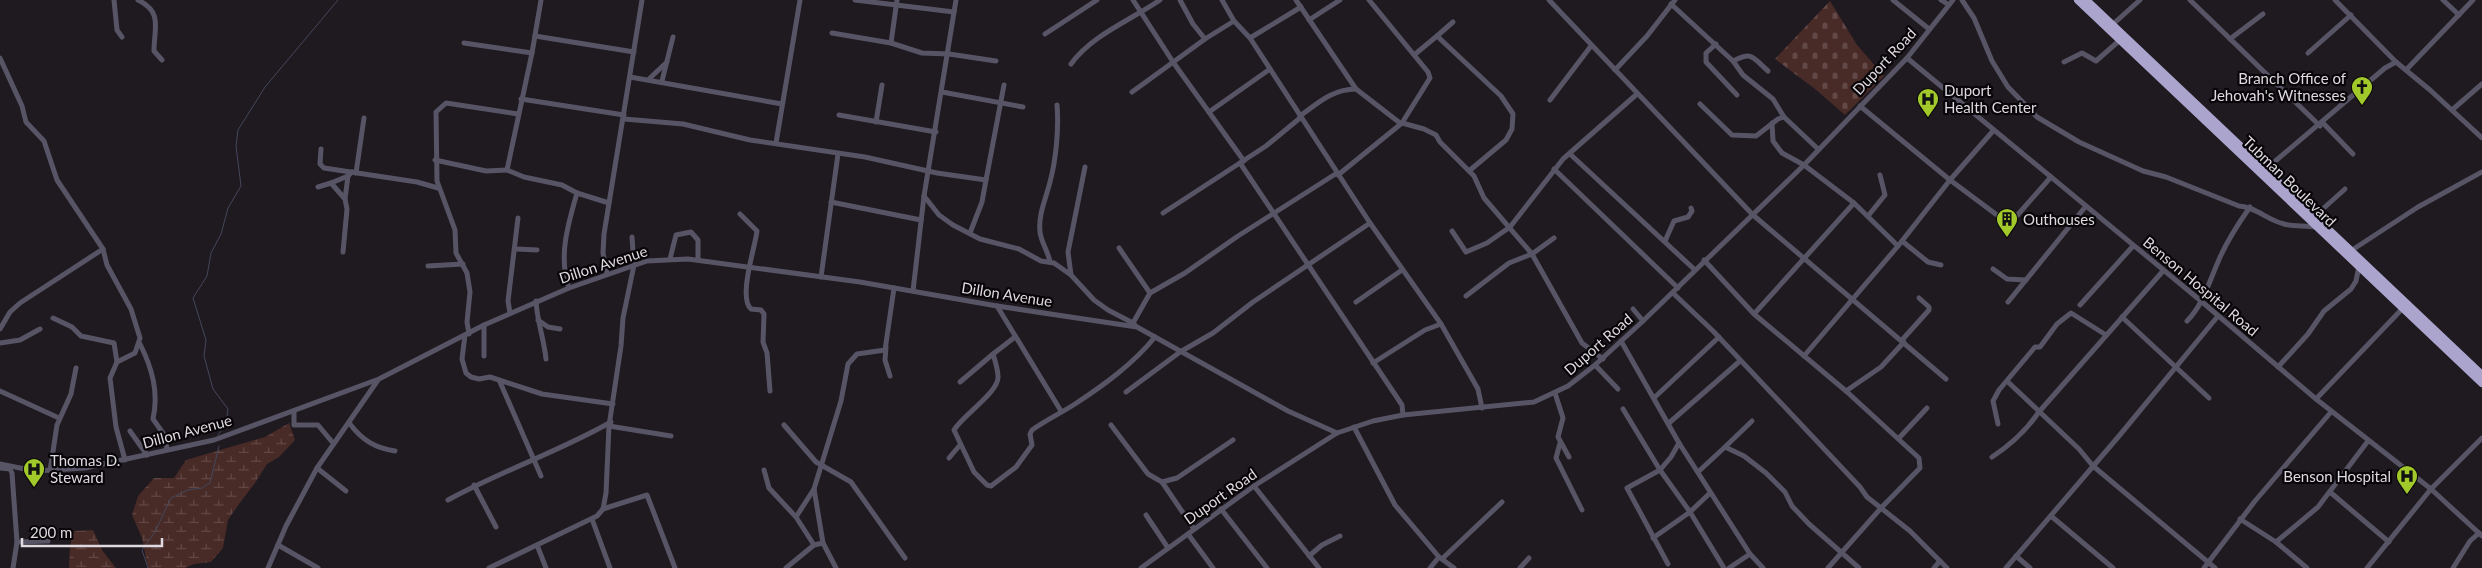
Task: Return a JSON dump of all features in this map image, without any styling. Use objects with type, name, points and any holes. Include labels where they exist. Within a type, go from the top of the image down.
[{"type":"highway","name":"Tubman Boulevard","points":[[2078,0],[2318,227],[2348,252],[2482,375]]},
{"type":"highway","name":"Tubman Boulevard","points":[[2086,0],[2315,216],[2359,266],[2482,383]]},
{"type":"street","points":[[114,0],[117,30],[122,37]]},
{"type":"street","points":[[138,0],[148,5],[155,13],[154,51],[162,60]]},
{"type":"street","points":[[507,170],[532,53],[541,0]]},
{"type":"street","points":[[776,143],[800,0]]},
{"type":"street","points":[[855,0],[897,2],[954,12]]},
{"type":"street","points":[[913,291],[924,196],[949,54],[956,0]]},
{"type":"street","points":[[1045,34],[1097,0]]},
{"type":"street","points":[[1133,0],[1402,405],[1403,416]]},
{"type":"street","points":[[1071,64],[1078,55],[1099,39],[1160,0]]},
{"type":"street","points":[[1180,0],[1193,24],[1205,38]]},
{"type":"street","points":[[1222,0],[1234,21],[1250,38],[1370,223],[1441,324],[1478,389],[1482,408]]},
{"type":"street","points":[[1296,0],[1356,89],[1401,123],[1424,128],[1436,135],[1440,142],[1474,176],[1484,198],[1532,254],[1582,343],[1602,359]]},
{"type":"street","points":[[1309,20],[1340,0]]},
{"type":"street","points":[[924,196],[943,218],[980,239],[1019,249],[1041,261],[1050,262],[1071,275],[1094,300],[1135,325],[1150,293],[1186,273],[1275,213],[1338,174],[1386,138],[1401,123],[1430,78],[1428,72],[1369,0]]},
{"type":"street","points":[[1549,0],[1752,215],[1946,379]]},
{"type":"street","points":[[1893,0],[1930,30]]},
{"type":"street","points":[[1942,0],[1951,2]]},
{"type":"street","points":[[1962,0],[1974,18],[1992,61],[2008,87],[2037,117],[2072,138],[2143,172],[2166,177],[2238,206],[2250,207],[2286,225],[2318,227]]},
{"type":"street","points":[[2112,25],[2140,0]]},
{"type":"street","points":[[2190,0],[2353,154]]},
{"type":"street","points":[[2335,0],[2396,62],[2482,138]]},
{"type":"street","points":[[2443,0],[2459,15]]},
{"type":"street","points":[[2406,70],[2473,0]]},
{"type":"street","points":[[607,274],[602,253],[642,1]]},
{"type":"street","points":[[892,43],[897,2]]},
{"type":"street","points":[[1615,70],[1647,36],[1673,2],[1733,61],[1743,75],[1774,99],[1784,117],[1818,149]]},
{"type":"street","name":"Duport Road","points":[[1143,568],[1254,486],[1337,433],[1354,427],[1403,416],[1534,402],[1555,393],[1595,365],[1673,293],[1704,260],[1804,165],[1907,58],[1951,2]]},
{"type":"street","points":[[1250,38],[1300,7]]},
{"type":"street","points":[[2230,39],[2263,14]]},
{"type":"street","points":[[2308,53],[2351,15]]},
{"type":"street","points":[[1132,92],[1205,38],[1234,21]]},
{"type":"street","points":[[1414,55],[1453,22]]},
{"type":"street","points":[[832,32],[892,43],[922,53],[949,54],[996,61]]},
{"type":"street","points":[[535,36],[634,52]]},
{"type":"street","points":[[1437,36],[1501,96],[1513,114],[1512,129],[1506,140],[1469,171]]},
{"type":"street","points":[[662,81],[673,37]]},
{"type":"street","points":[[2064,62],[2082,52],[2096,61],[2120,40]]},
{"type":"street","points":[[464,43],[532,53]]},
{"type":"street","points":[[1716,44],[1706,53],[1706,62],[1737,95]]},
{"type":"street","points":[[1550,100],[1591,46]]},
{"type":"street","points":[[1733,61],[1745,54],[1750,55],[1768,71]]},
{"type":"street","points":[[0,58],[22,106],[26,122],[44,141],[57,180],[103,249],[107,265],[131,309],[140,344],[150,365],[157,401],[153,418],[165,436],[167,449]]},
{"type":"street","name":"Benson Hospital Road","points":[[1907,58],[2201,301],[2331,412],[2431,489],[2480,534]]},
{"type":"street","points":[[649,79],[667,62]]},
{"type":"street","points":[[2266,169],[2385,68],[2396,62]]},
{"type":"street","points":[[1209,112],[1270,69]]},
{"type":"street","points":[[630,77],[662,81],[782,104]]},
{"type":"street","points":[[2452,110],[2482,84]]},
{"type":"street","points":[[970,232],[982,202],[1004,85]]},
{"type":"street","points":[[876,122],[882,86]]},
{"type":"street","points":[[1163,213],[1276,139],[1326,97],[1343,89],[1356,89]]},
{"type":"street","points":[[942,92],[1023,107]]},
{"type":"street","points":[[1452,231],[1466,252],[1487,243],[1510,227],[1554,169],[1585,138],[1637,94]]},
{"type":"street","points":[[521,99],[624,117],[682,124],[728,136],[908,165],[928,171],[986,180]]},
{"type":"street","points":[[518,114],[446,104],[436,112],[435,160],[438,188],[455,230],[456,253],[463,264],[469,282],[470,301],[467,334],[462,359],[466,373],[479,379],[493,377],[500,382],[518,384],[542,394],[613,404]]},
{"type":"street","points":[[1700,104],[1735,136],[1756,136],[1772,123],[1784,117]]},
{"type":"street","points":[[1050,262],[1040,230],[1043,200],[1054,168],[1055,144],[1059,126],[1056,105]]},
{"type":"street","points":[[1860,106],[1950,180],[2000,218],[2008,221],[2014,219],[2050,177]]},
{"type":"street","points":[[839,115],[936,132]]},
{"type":"street","points":[[343,252],[347,220],[345,199],[364,118]]},
{"type":"street","points":[[1772,123],[1774,141],[1778,149],[1804,165],[1854,203],[1898,246]]},
{"type":"street","points":[[1804,356],[1902,242],[1950,180],[1993,131]]},
{"type":"street","points":[[321,149],[319,159],[321,167],[352,174],[417,182],[438,188]]},
{"type":"street","points":[[821,277],[838,154]]},
{"type":"street","points":[[1570,154],[1695,270]]},
{"type":"street","points":[[435,160],[486,171],[507,170],[562,185],[577,194],[609,203]]},
{"type":"street","points":[[1071,275],[1068,252],[1085,167]]},
{"type":"street","points":[[1554,169],[1678,288]]},
{"type":"street","points":[[2348,252],[2418,208],[2482,172]]},
{"type":"street","points":[[318,188],[352,174]]},
{"type":"street","points":[[1868,216],[1885,195],[1880,175]]},
{"type":"street","points":[[331,183],[345,199]]},
{"type":"street","points":[[2315,216],[2345,189]]},
{"type":"street","points":[[569,288],[565,277],[564,247],[577,194]]},
{"type":"street","points":[[831,202],[921,220]]},
{"type":"street","points":[[1754,314],[1806,260],[1854,203]]},
{"type":"street","points":[[2008,302],[2086,206]]},
{"type":"street","points":[[2187,321],[2196,312],[2218,260],[2250,207]]},
{"type":"street","points":[[1665,241],[1673,219],[1688,217],[1692,210],[1691,208]]},
{"type":"street","points":[[740,214],[757,231],[748,267],[747,302],[751,309],[761,310],[764,314],[764,342],[767,353],[770,391]]},
{"type":"street","points":[[510,313],[508,302],[516,249],[518,218]]},
{"type":"street","points":[[1126,392],[1180,352],[1213,333],[1253,302],[1370,223]]},
{"type":"street","points":[[670,259],[676,235],[691,232],[698,240],[698,260]]},
{"type":"street","points":[[603,509],[608,474],[610,424],[623,318],[634,265],[632,237]]},
{"type":"street","points":[[1466,296],[1509,263],[1532,254],[1554,238]]},
{"type":"street","points":[[1902,242],[1928,262],[1941,265]]},
{"type":"street","points":[[2080,304],[2133,246]]},
{"type":"street","points":[[1119,248],[1150,293]]},
{"type":"street","points":[[0,329],[10,312],[20,303],[103,249]]},
{"type":"street","points":[[516,249],[537,250]]},
{"type":"street","name":"Dillon Avenue","points":[[0,464],[10,468],[50,471],[85,468],[214,440],[379,379],[536,300],[647,261],[670,259],[698,260],[821,277],[997,306],[1135,325],[1288,411],[1337,433]]},
{"type":"street","points":[[1704,260],[1754,314],[1900,438],[1919,458],[1920,468],[1881,508],[1828,568]]},
{"type":"street","points":[[428,266],[463,264]]},
{"type":"street","points":[[2278,367],[2308,334],[2324,311],[2352,289],[2359,266]]},
{"type":"street","points":[[1993,269],[2007,279],[2026,280]]},
{"type":"street","points":[[1356,302],[1402,270]]},
{"type":"street","points":[[1992,457],[2019,436],[2163,271]]},
{"type":"street","points":[[890,376],[885,360],[894,288]]},
{"type":"street","points":[[1673,293],[1718,337],[1860,487],[1867,497],[1910,531],[1947,568]]},
{"type":"street","points":[[1846,391],[1881,366],[1903,341],[1929,308],[1920,298]]},
{"type":"street","points":[[536,300],[537,320],[543,335],[546,360]]},
{"type":"street","points":[[997,306],[1061,411]]},
{"type":"street","points":[[2316,399],[2403,308]]},
{"type":"street","points":[[1633,309],[1643,321]]},
{"type":"street","points":[[1998,424],[1993,401],[1999,390],[2008,382],[2035,347],[2040,347],[2057,324],[2072,313],[2106,335]]},
{"type":"street","points":[[2006,568],[2218,316]]},
{"type":"street","points":[[2122,317],[2174,367],[2210,398]]},
{"type":"street","points":[[54,318],[72,327],[80,336],[114,343],[117,362],[110,378],[116,427],[125,460]]},
{"type":"street","points":[[537,320],[548,327],[560,329]]},
{"type":"street","points":[[1373,362],[1424,330],[1441,324]]},
{"type":"street","points":[[484,325],[484,356]]},
{"type":"street","points":[[0,343],[20,340],[40,329]]},
{"type":"street","points":[[960,382],[1015,337]]},
{"type":"street","points":[[993,354],[998,380],[978,406],[959,422],[954,430],[960,445],[982,482],[991,486],[1024,458],[1032,445],[1030,434],[1032,430],[1074,405],[1120,372],[1142,353],[1155,337]]},
{"type":"street","points":[[1655,397],[1718,337]]},
{"type":"street","points":[[1621,341],[1710,493],[1750,554],[1763,568]]},
{"type":"street","points":[[117,362],[136,353],[140,344]]},
{"type":"street","points":[[796,517],[814,489],[841,401],[848,364],[855,355],[883,351],[886,347]]},
{"type":"street","points":[[1669,423],[1740,361]]},
{"type":"street","points":[[1595,365],[1618,389]]},
{"type":"street","points":[[50,471],[52,449],[59,418],[71,394],[76,368]]},
{"type":"street","points":[[268,568],[278,544],[317,468],[333,443],[350,424],[379,379]]},
{"type":"street","points":[[500,382],[541,476]]},
{"type":"street","points":[[2008,382],[2079,449],[2093,466],[2215,568]]},
{"type":"street","points":[[0,391],[59,418]]},
{"type":"street","points":[[1555,393],[1563,418],[1558,437],[1569,457]]},
{"type":"street","points":[[1900,438],[1927,408]]},
{"type":"street","points":[[1624,409],[1660,470],[1690,512],[1724,568]]},
{"type":"street","points":[[294,411],[294,425],[318,425],[333,443]]},
{"type":"street","points":[[2204,568],[2240,520],[2331,412]]},
{"type":"street","points":[[1698,472],[1752,421]]},
{"type":"street","points":[[350,424],[362,438],[375,446],[395,451]]},
{"type":"street","points":[[448,500],[474,485],[610,424],[672,436]]},
{"type":"street","points":[[784,424],[810,456],[821,466],[851,482],[905,558]]},
{"type":"street","points":[[1111,425],[1148,474],[1162,482],[1194,529]]},
{"type":"street","points":[[1354,427],[1394,504],[1441,558],[1454,568]]},
{"type":"street","points":[[130,432],[147,455]]},
{"type":"street","points":[[2367,568],[2390,542],[2431,489],[2482,438]]},
{"type":"street","points":[[1162,482],[1178,478],[1233,440]]},
{"type":"street","points":[[2276,542],[2308,517],[2330,492],[2368,440]]},
{"type":"street","points":[[1560,443],[1556,458],[1582,510]]},
{"type":"street","points":[[1668,564],[1627,488],[1660,470],[1671,457],[1679,443]]},
{"type":"street","points":[[949,458],[960,445]]},
{"type":"street","points":[[1725,447],[1744,456],[1766,473],[1785,492],[1801,516],[1859,568]]},
{"type":"street","points":[[0,468],[10,469],[12,473],[17,542],[13,568]]},
{"type":"street","points":[[317,468],[346,491]]},
{"type":"street","points":[[764,470],[769,488],[796,517],[814,545]]},
{"type":"street","points":[[474,485],[496,527]]},
{"type":"street","points":[[1254,486],[1319,568]]},
{"type":"street","points":[[814,489],[823,543],[836,568]]},
{"type":"street","points":[[2330,492],[2390,542]]},
{"type":"street","points":[[1653,538],[1690,512],[1710,493]]},
{"type":"street","points":[[489,568],[592,518],[603,509],[647,495],[674,568]]},
{"type":"street","points":[[1430,568],[1502,502]]},
{"type":"street","points":[[1221,509],[1267,568]]},
{"type":"street","points":[[1146,516],[1168,548]]},
{"type":"street","points":[[2051,516],[2112,568]]},
{"type":"street","points":[[592,518],[610,568]]},
{"type":"street","points":[[2240,520],[2276,542],[2307,568]]},
{"type":"street","points":[[1188,534],[1213,568]]},
{"type":"street","points":[[2453,568],[2470,541],[2480,534]]},
{"type":"street","points":[[1309,556],[1322,545],[1340,536]]},
{"type":"street","points":[[17,542],[48,541]]},
{"type":"street","points":[[786,568],[814,545],[823,543]]},
{"type":"street","points":[[278,544],[318,568]]},
{"type":"street","points":[[536,545],[546,568]]},
{"type":"street","points":[[1729,568],[1750,554]]},
{"type":"street","points":[[2016,556],[2030,568]]},
{"type":"street","points":[[1520,568],[1530,558]]},
{"type":"street","points":[[1934,568],[1940,562]]},
{"type":"green space","points":[[1830,1],[1857,45],[1884,76],[1845,115],[1815,89],[1775,59]]},
{"type":"green space","points":[[289,423],[295,440],[279,457],[267,464],[239,504],[228,520],[223,548],[211,562],[194,564],[185,568],[148,568],[142,538],[132,515],[138,496],[154,478],[174,478],[186,460],[265,437]]},
{"type":"green space","points":[[93,530],[102,550],[116,568],[69,568],[70,546],[74,531]]},
{"type":"waterway","points":[[218,435],[226,425],[228,409],[213,389],[204,356],[206,340],[193,298],[207,276],[211,253],[221,234],[228,208],[241,186],[236,146],[238,130],[265,87],[338,0]]},
{"type":"waterway","points":[[148,568],[142,550],[155,532],[171,498],[188,490],[202,488],[210,483],[219,446]]},
{"type":"place","name":"Branch Office of Jehovah's Witnesses","points":[[2362,106]]},
{"type":"place","name":"Duport Health Center","points":[[1928,118]]},
{"type":"place","name":"Outhouses","points":[[2007,238]]},
{"type":"place","name":"Thomas D. Steward","points":[[34,488]]},
{"type":"place","name":"Benson Hospital","points":[[2407,495]]}]
